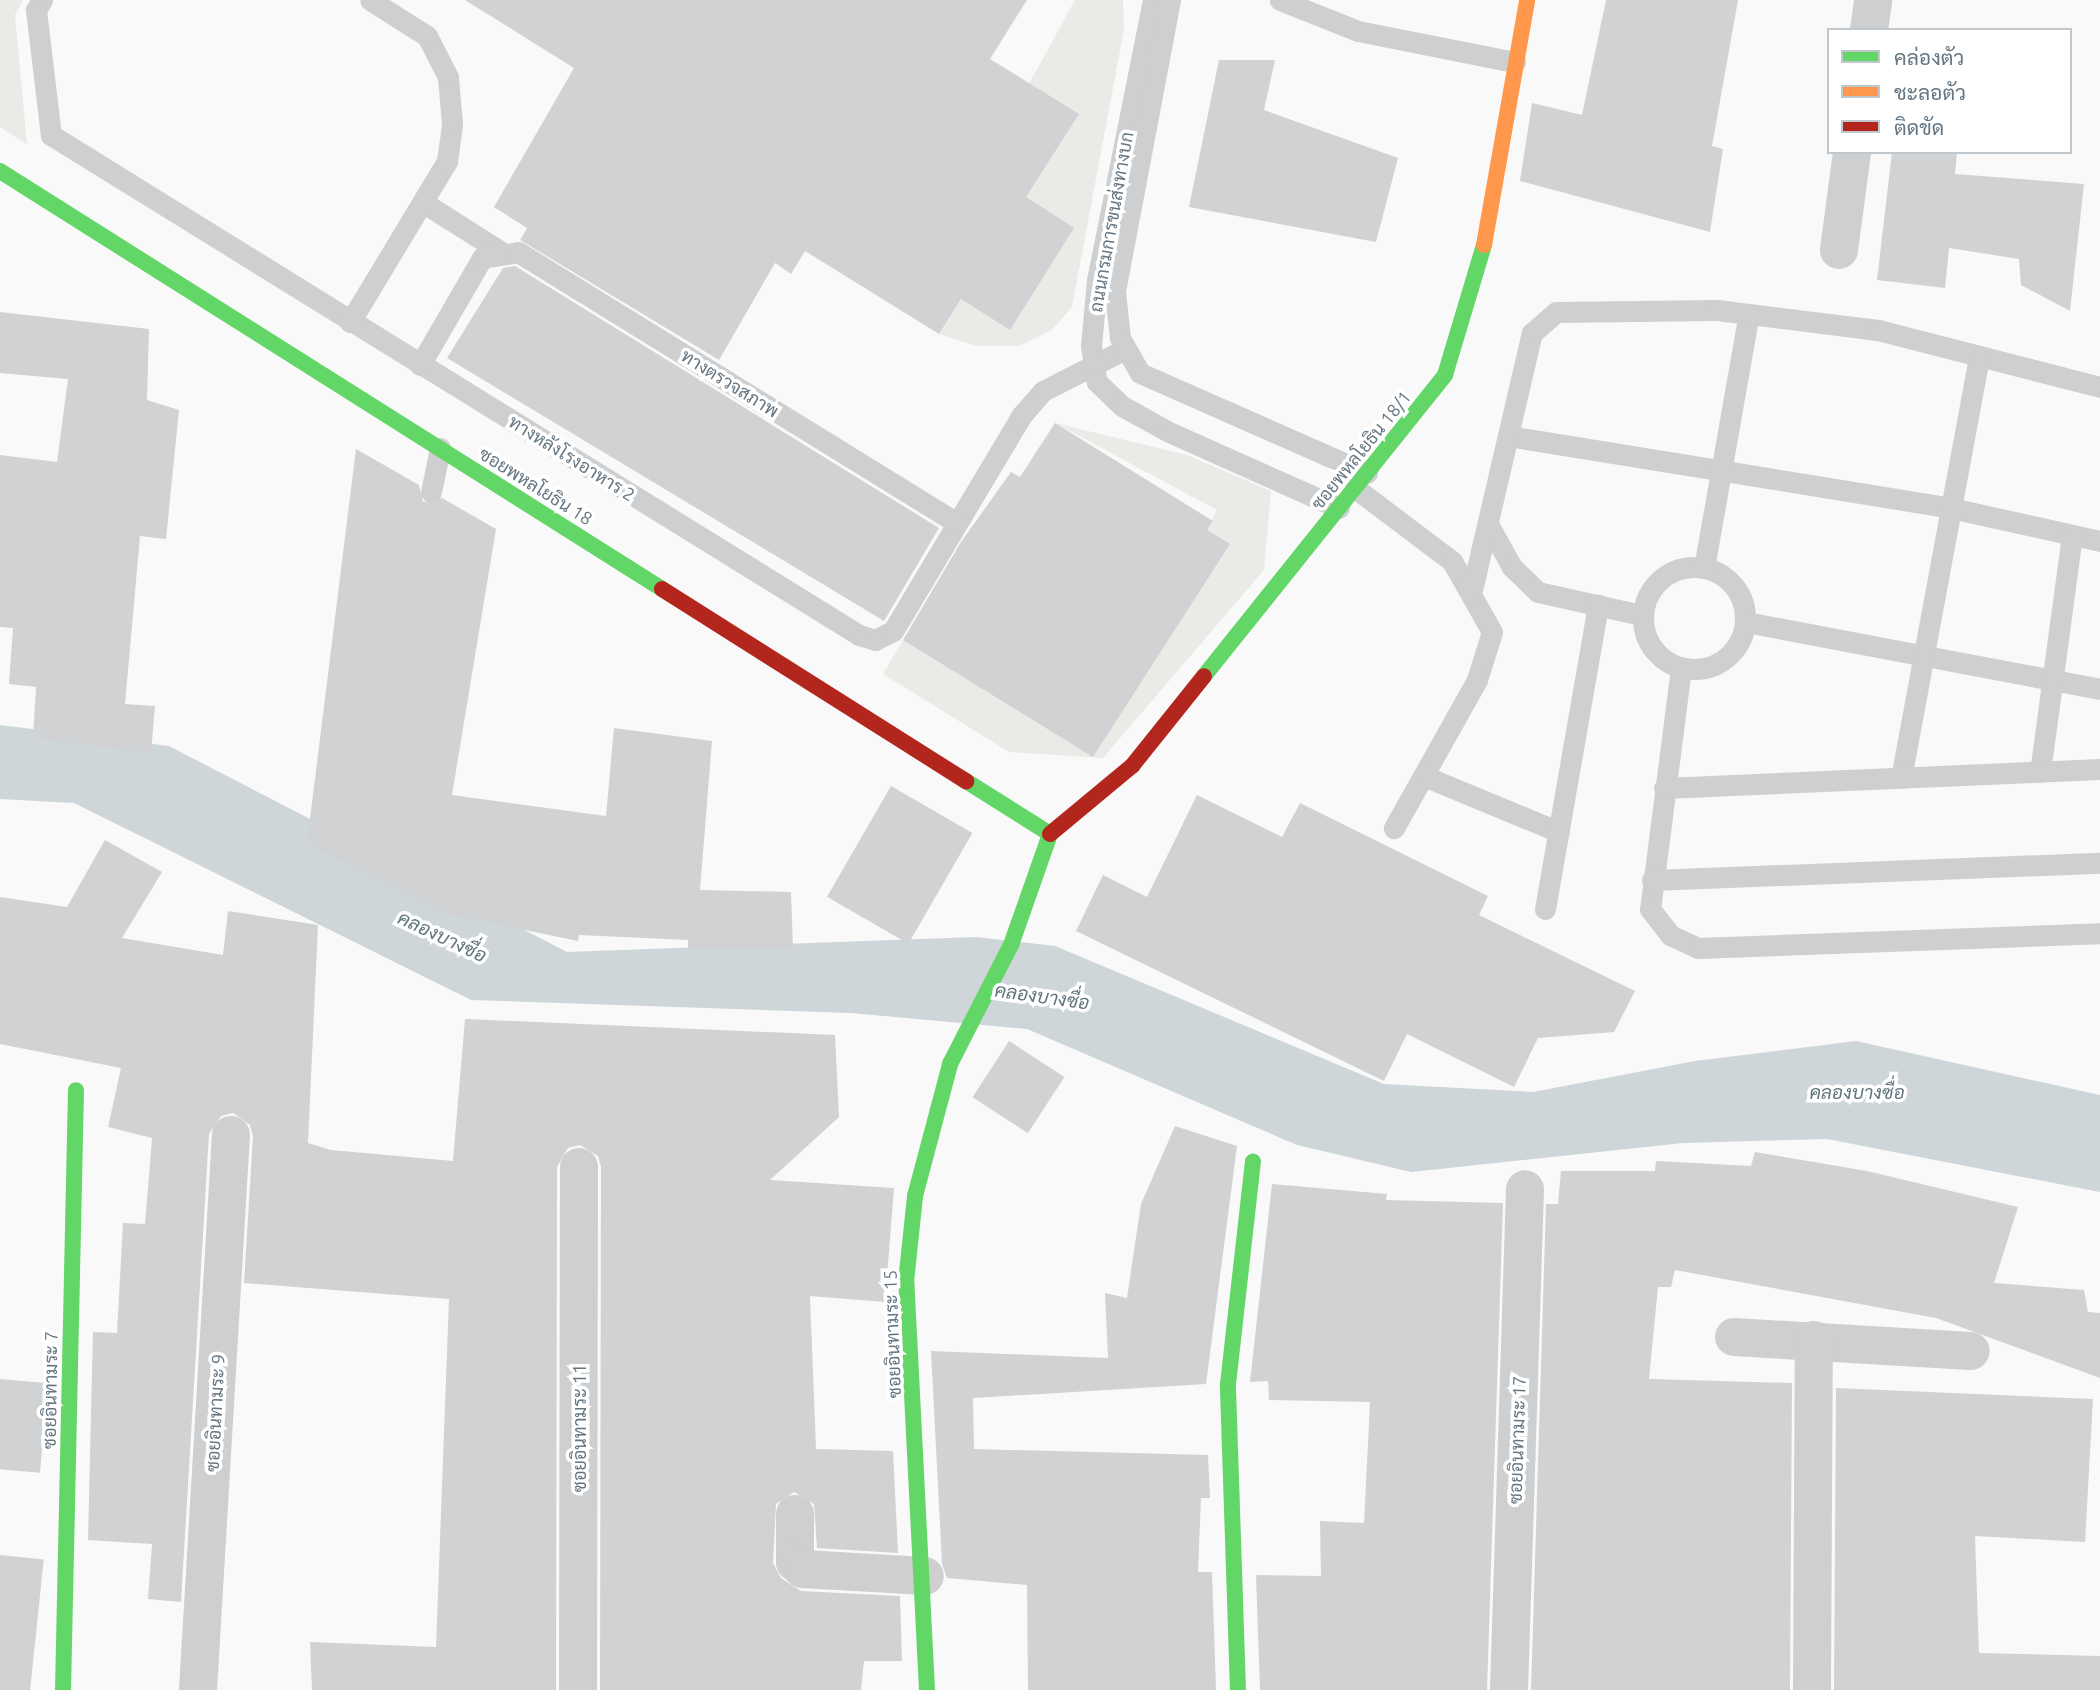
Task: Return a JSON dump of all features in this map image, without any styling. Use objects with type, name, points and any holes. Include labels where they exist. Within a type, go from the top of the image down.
[{"type":"street","name":"ซอยพหลโยธิน 18/1","points":[[1050,834],[1132,766],[1445,375],[1480,267],[1527,0]]},
{"type":"street","points":[[1869,28],[1872,0]]},
{"type":"street","points":[[1839,250],[1852,154]]},
{"type":"street","name":"ซอยพหลโยธิน 18","points":[[0,171],[1050,834]]},
{"type":"street","name":"ซอยอินทามระ 15","points":[[927,1690],[925,1576],[906,1282],[915,1196],[950,1064],[1011,945],[1050,834]]},
{"type":"street","name":"ซอยอินทามระ 7","points":[[62,1690],[76,1090]]},
{"type":"street","name":"ซอยอินทามระ 9","points":[[198,1690],[232,1135]]},
{"type":"street","points":[[1238,1690],[1228,1384],[1252,1161]]},
{"type":"street","name":"ซอยอินทามระ 11","points":[[578,1690],[579,1167]]},
{"type":"street","name":"ซอยอินทามระ 17","points":[[1509,1690],[1525,1189]]},
{"type":"street","points":[[1734,1337],[1971,1351]]},
{"type":"street","points":[[1812,1690],[1814,1340]]},
{"type":"street","points":[[795,1514],[795,1562],[803,1569],[925,1576]]},
{"type":"lane","name":"ทางหลังโรงอาหาร 2","points":[[42,0],[36,10],[51,135],[420,365],[875,640],[893,631],[1021,416],[1044,391],[1125,349]]},
{"type":"lane","points":[[350,322],[424,203],[447,160],[453,124],[448,77],[427,36],[370,0]]},
{"type":"lane","name":"ถนนกรมการขนส่งทางบก","points":[[1153,0],[1097,280],[1094,364],[1097,382],[1122,406],[1339,508]]},
{"type":"lane","name":"ถนนกรมการขนส่งทางบก","points":[[1171,0],[1115,292],[1125,349],[1140,373],[1361,480],[1452,561],[1472,590],[1492,632],[1477,680],[1394,828]]},
{"type":"lane","points":[[1280,0],[1358,31],[1515,62]]},
{"type":"lane","name":"ทางตรวจสภาพ","points":[[424,203],[500,251],[518,252],[957,523]]},
{"type":"lane","points":[[420,365],[482,258],[500,251]]},
{"type":"lane","points":[[1472,590],[1532,333],[1556,312],[1749,314],[1878,330],[2100,387]]},
{"type":"lane","points":[[1704,568],[1749,314]]},
{"type":"lane","points":[[1901,778],[1979,356]]},
{"type":"lane","points":[[1508,436],[1722,467],[1951,508],[2100,541]]},
{"type":"lane","points":[[431,492],[440,448]]},
{"type":"lane","points":[[1488,524],[1511,567],[1538,592],[1642,615]]},
{"type":"lane","points":[[2040,772],[2072,535]]},
{"type":"lane","points":[[1704,568],[1738,591],[1746,622],[1724,660],[1681,668],[1652,648],[1642,615],[1654,585],[1667,574],[1704,568]]},
{"type":"lane","points":[[1545,909],[1598,605]]},
{"type":"lane","points":[[1746,622],[2100,689]]},
{"type":"lane","points":[[1681,668],[1650,909],[1670,936],[1698,948],[2100,933]]},
{"type":"lane","points":[[1664,788],[2100,769]]},
{"type":"lane","points":[[1424,776],[1559,832]]},
{"type":"lane","points":[[1652,880],[2100,863]]},
{"type":"shaded area","points":[[0,0],[23,0],[15,15],[27,144],[0,127]]},
{"type":"shaded area","points":[[1075,0],[1123,0],[1124,29],[1072,307],[1052,330],[1019,346],[976,346],[939,334],[1078,114],[1029,84]]},
{"type":"shaded area","points":[[1055,423],[1187,455],[1271,491],[1264,570],[1103,758],[1009,752],[883,674],[903,640],[1089,745],[1217,510]]},
{"type":"water","name":"คลองบางซื่อ","points":[[0,725],[169,746],[567,952],[976,937],[1055,946],[1384,1084],[1533,1092],[1695,1061],[1856,1041],[2100,1095],[2100,1192],[1827,1139],[1683,1143],[1411,1172],[1297,1145],[1027,1029],[851,1013],[471,1000],[74,803],[0,799]]},
{"type":"building","points":[[465,0],[1027,0],[990,59],[1079,114],[1026,197],[1074,228],[1010,330],[961,299],[939,334],[805,251],[791,274],[775,263],[719,360],[520,240],[527,228],[494,207],[574,68]]},
{"type":"building","points":[[1606,0],[1738,0],[1712,146],[1723,149],[1710,232],[1520,181],[1532,103],[1582,115]]},
{"type":"building","points":[[1219,60],[1275,60],[1264,110],[1398,158],[1376,242],[1189,207]]},
{"type":"building","points":[[1892,154],[1957,154],[1955,174],[2084,184],[2070,311],[2021,285],[2019,259],[1949,248],[1945,288],[1877,280]]},
{"type":"building","points":[[515,266],[939,528],[884,621],[447,358],[503,268]]},
{"type":"building","points":[[0,312],[149,329],[147,400],[179,410],[166,539],[140,536],[125,704],[155,706],[151,753],[33,738],[36,687],[9,684],[13,628],[0,627],[0,455],[57,462],[68,379],[0,373]]},
{"type":"building","points":[[1055,423],[1213,521],[1207,530],[1230,544],[1093,757],[903,640],[961,542],[1011,472],[1020,477]]},
{"type":"building","points":[[356,449],[419,485],[423,502],[442,498],[496,529],[452,795],[606,816],[614,728],[712,741],[700,890],[791,892],[793,948],[688,949],[688,940],[579,935],[578,941],[438,912],[307,843]]},
{"type":"building","points":[[891,786],[972,833],[908,944],[827,897]]},
{"type":"building","points":[[1197,795],[1282,837],[1300,803],[1488,896],[1479,915],[1635,991],[1614,1032],[1538,1038],[1514,1087],[1407,1034],[1384,1081],[1076,931],[1103,875],[1147,897]]},
{"type":"building","points":[[105,840],[162,872],[122,938],[223,955],[228,911],[318,925],[308,1143],[331,1150],[453,1161],[465,1019],[835,1035],[839,1117],[770,1180],[894,1188],[885,1302],[810,1296],[816,1449],[893,1451],[898,1553],[817,1548],[814,1504],[794,1492],[776,1504],[773,1563],[781,1578],[801,1591],[900,1596],[902,1661],[864,1661],[861,1690],[600,1690],[601,1167],[598,1156],[580,1145],[568,1148],[557,1167],[556,1690],[312,1690],[310,1642],[436,1647],[449,1299],[244,1283],[253,1136],[250,1125],[233,1113],[221,1116],[209,1134],[181,1602],[148,1599],[152,1544],[88,1540],[93,1332],[117,1333],[123,1223],[145,1224],[152,1138],[108,1127],[121,1068],[0,1044],[0,897],[67,907]]},
{"type":"building","points":[[1009,1041],[1064,1077],[1028,1133],[973,1097]]},
{"type":"building","points":[[1175,1126],[1237,1146],[1206,1384],[973,1398],[974,1449],[1208,1455],[1210,1498],[1201,1498],[1198,1572],[1212,1572],[1216,1690],[1028,1690],[1027,1585],[947,1578],[942,1564],[931,1351],[1108,1358],[1105,1293],[1127,1298],[1141,1204]]},
{"type":"building","points":[[1755,1152],[1867,1171],[2018,1207],[1994,1283],[2084,1290],[2088,1312],[2100,1313],[2100,1378],[1936,1318],[1675,1270],[1671,1287],[1658,1287],[1649,1379],[1792,1383],[1790,1690],[1531,1690],[1546,1204],[1558,1204],[1561,1171],[1655,1171],[1656,1161],[1751,1166]]},
{"type":"building","points":[[1272,1184],[1387,1194],[1386,1200],[1503,1203],[1487,1690],[1260,1690],[1256,1575],[1321,1576],[1320,1521],[1364,1523],[1370,1402],[1269,1400],[1268,1381],[1250,1382]]},
{"type":"building","points":[[0,1379],[48,1383],[40,1473],[0,1469]]},
{"type":"building","points":[[1836,1388],[2093,1399],[2085,1542],[1975,1536],[1979,1653],[2100,1656],[2100,1690],[1834,1690]]},
{"type":"building","points":[[0,1555],[44,1560],[30,1690],[0,1690]]},
{"type":"traffic: fast","points":[[0,171],[662,589]]},
{"type":"traffic: fast","points":[[1204,676],[1445,375],[1484,245]]},
{"type":"traffic: fast","points":[[966,781],[1050,834]]},
{"type":"traffic: fast","points":[[927,1690],[906,1282],[915,1196],[950,1064],[1011,945],[1050,834]]},
{"type":"traffic: fast","points":[[63,1690],[76,1090]]},
{"type":"traffic: fast","points":[[1238,1690],[1228,1384],[1253,1161]]},
{"type":"traffic: slow","points":[[1484,245],[1527,0]]},
{"type":"traffic: jam","points":[[662,589],[966,781]]},
{"type":"traffic: jam","points":[[1050,834],[1132,766],[1204,676]]}]
